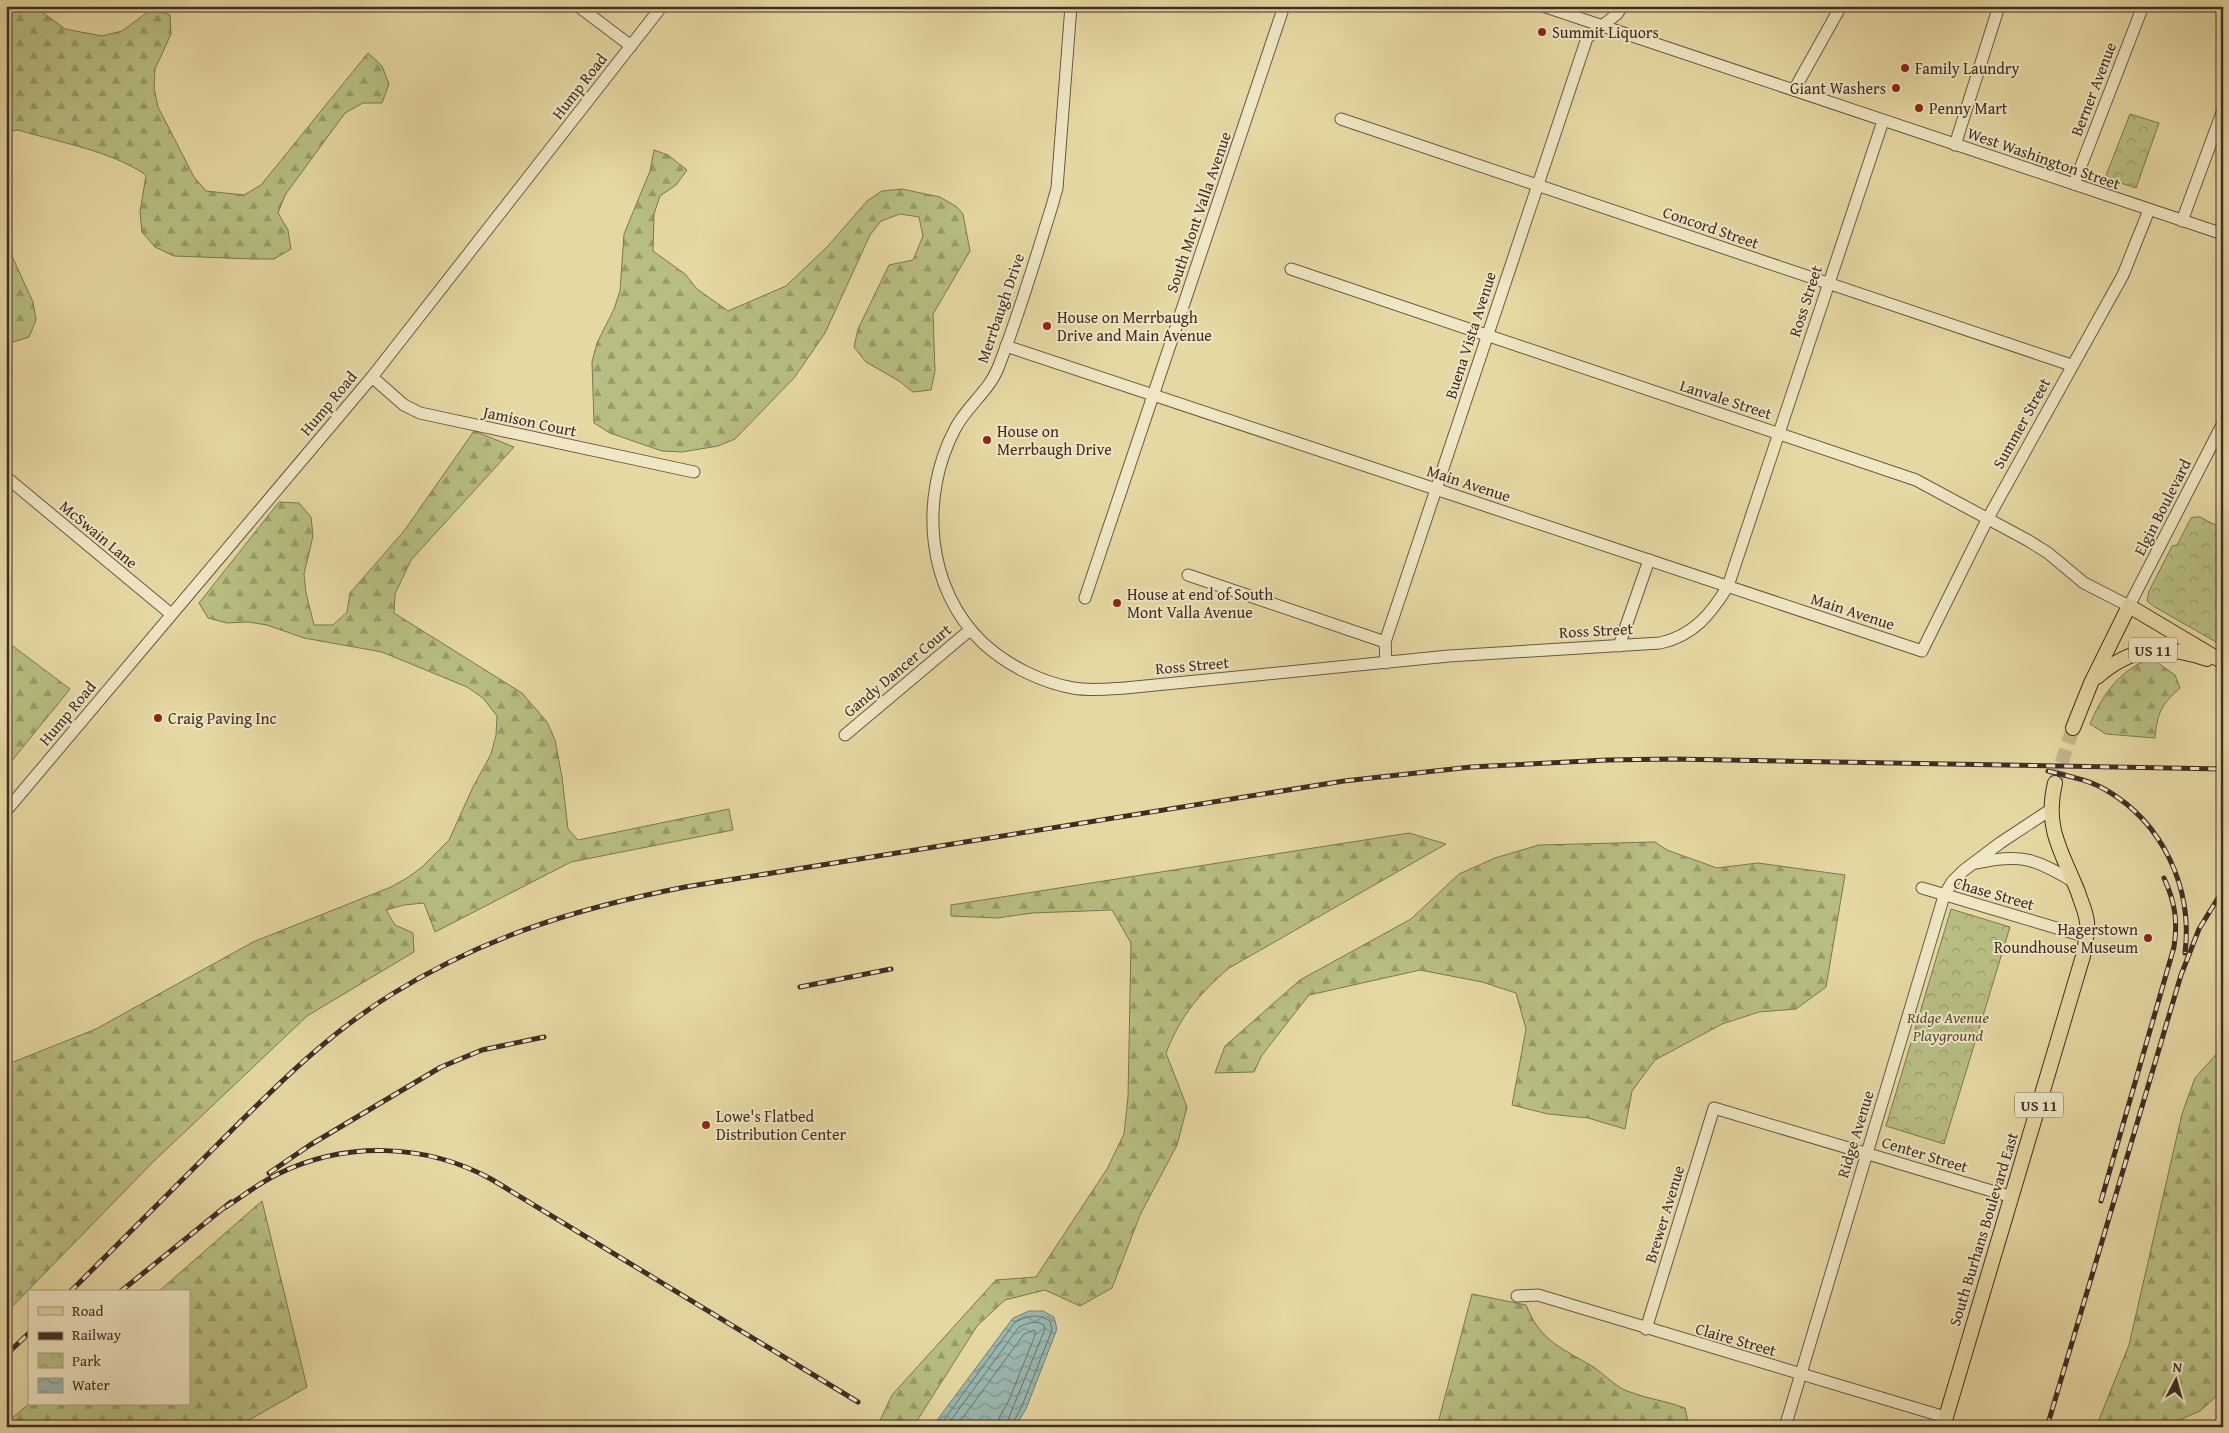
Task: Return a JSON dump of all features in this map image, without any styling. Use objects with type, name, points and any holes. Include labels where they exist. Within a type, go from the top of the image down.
[{"type":"main road","name":"US 11","points":[[2073,728],[2091,683],[2129,606],[2223,663]]},
{"type":"main road","name":"US 11","points":[[2091,683],[2112,664],[2127,656],[2160,649],[2185,652],[2223,663]]},
{"type":"main road","name":"South Burhans Boulevard East","points":[[1944,1422],[2012,1197],[2087,937],[2087,922],[2074,882],[2052,828],[2050,810],[2055,783]]},
{"type":"street","points":[[578,6],[631,46]]},
{"type":"street","name":"Hump Road","points":[[6,811],[372,377],[662,6]]},
{"type":"street","name":"Merrbaugh Drive","points":[[970,630],[956,610],[940,572],[935,552],[933,509],[942,463],[954,429],[997,370],[1057,188],[1071,6]]},
{"type":"street","name":"South Mont Valla Avenue","points":[[1085,598],[1284,6]]},
{"type":"street","name":"West Washington Street","points":[[1543,6],[2223,234]]},
{"type":"street","name":"Buena Vista Avenue","points":[[1386,663],[1385,642],[1586,38],[1617,14],[1622,6]]},
{"type":"street","points":[[1794,90],[1841,6]]},
{"type":"street","points":[[1955,145],[1999,6]]},
{"type":"street","name":"Berner Avenue","points":[[2074,184],[2143,6]]},
{"type":"street","points":[[2182,221],[2223,110]]},
{"type":"street","name":"Concord Street","points":[[1340,119],[2071,365]]},
{"type":"street","name":"Ross Street","points":[[970,630],[994,653],[1021,670],[1047,681],[1074,688],[1125,688],[1449,656],[1619,646],[1673,640],[1685,634],[1708,616],[1728,586],[1882,120]]},
{"type":"street","name":"Summer Street","points":[[1922,651],[1987,520],[2071,365],[2123,275],[2149,210]]},
{"type":"street","name":"Lanvale Street","points":[[1291,269],[1916,480],[2048,553],[2084,583],[2129,606]]},
{"type":"street","name":"Main Avenue","points":[[1006,346],[1922,651]]},
{"type":"street","name":"Jamison Court","points":[[372,377],[404,405],[420,413],[694,472]]},
{"type":"street","name":"Elgin Boulevard","points":[[2129,606],[2223,423]]},
{"type":"street","name":"McSwain Lane","points":[[6,477],[171,614]]},
{"type":"street","points":[[1619,646],[1649,560]]},
{"type":"street","points":[[1188,575],[1385,642]]},
{"type":"street","name":"Gandy Dancer Court","points":[[845,735],[970,630]]},
{"type":"street","name":"Ridge Avenue","points":[[1785,1427],[1944,896],[1952,882],[2000,843],[2050,810]]},
{"type":"street","name":"Ridge Avenue","points":[[1976,864],[2002,858],[2034,861],[2047,866],[2074,882]]},
{"type":"street","name":"Chase Street","points":[[1922,888],[2087,937]]},
{"type":"street","name":"Center Street","points":[[1714,1108],[2012,1197]]},
{"type":"street","name":"Brewer Avenue","points":[[1646,1329],[1714,1108]]},
{"type":"street","name":"Claire Street","points":[[1517,1296],[1538,1295],[1801,1375],[1944,1422]]},
{"type":"green space","points":[[6,6],[34,6],[65,29],[102,36],[122,31],[152,9],[170,15],[171,34],[155,69],[154,88],[158,107],[194,177],[206,191],[244,195],[261,185],[368,53],[382,66],[389,84],[382,103],[363,103],[345,113],[285,195],[278,213],[288,230],[291,249],[274,259],[174,256],[155,247],[142,232],[140,212],[146,175],[132,166],[101,153],[18,130],[6,132]]},
{"type":"green space","points":[[2130,114],[2159,123],[2136,188],[2105,178]]},
{"type":"green space","points":[[654,150],[668,155],[687,170],[676,185],[660,196],[654,214],[653,251],[685,274],[697,289],[728,311],[786,286],[828,246],[867,201],[882,191],[902,189],[940,197],[957,207],[963,214],[970,251],[933,314],[935,371],[931,390],[913,392],[899,381],[866,362],[854,347],[858,329],[889,265],[913,260],[923,236],[919,217],[900,214],[881,221],[870,235],[825,333],[794,378],[735,439],[718,446],[682,452],[662,451],[610,433],[594,423],[592,362],[597,343],[614,309],[620,291],[624,234],[650,171]]},
{"type":"green space","points":[[6,243],[33,302],[36,320],[29,337],[10,343],[6,342]]},
{"type":"green space","points":[[474,431],[514,447],[411,560],[395,594],[394,613],[522,693],[547,722],[555,740],[562,777],[568,829],[578,840],[729,809],[733,830],[571,862],[435,932],[424,903],[404,905],[386,910],[395,925],[413,933],[414,952],[307,1016],[152,1163],[6,1313],[6,1065],[96,1029],[253,942],[391,887],[422,867],[449,840],[473,787],[491,754],[496,735],[497,716],[483,698],[467,687],[382,652],[304,638],[267,625],[248,622],[227,623],[208,618],[199,603],[279,502],[299,503],[311,517],[313,536],[304,574],[306,593],[314,625],[333,625],[347,612],[350,593],[404,531]]},
{"type":"green space","points":[[2200,517],[2223,529],[2223,646],[2147,601],[2149,591],[2172,546],[2177,545],[2191,518]]},
{"type":"green space","points":[[6,641],[70,689],[6,768]]},
{"type":"green space","points":[[2154,660],[2175,675],[2180,688],[2165,704],[2159,715],[2155,738],[2106,734],[2090,724],[2102,699],[2120,677],[2137,665]]},
{"type":"green space","points":[[1409,833],[1446,844],[1229,968],[1200,996],[1185,1016],[1166,1053],[1187,1107],[1177,1145],[1140,1215],[1112,1288],[1080,1306],[1045,1290],[1005,1300],[977,1326],[913,1427],[877,1427],[892,1395],[996,1280],[1036,1277],[1107,1169],[1124,1134],[1128,1097],[1131,943],[1112,910],[1033,913],[997,918],[951,916],[951,905]]},
{"type":"green space","points":[[1655,842],[1667,850],[1717,868],[1758,863],[1845,875],[1826,987],[1796,1009],[1759,1012],[1722,1024],[1655,1060],[1632,1091],[1625,1129],[1588,1118],[1548,1114],[1512,1105],[1526,1029],[1516,993],[1482,982],[1420,970],[1309,995],[1262,1055],[1254,1072],[1215,1073],[1225,1046],[1300,980],[1411,919],[1459,874],[1495,858],[1539,845]]},
{"type":"green space","name":"Ridge Avenue Playground","points":[[1951,909],[2010,927],[1944,1144],[1886,1126]]},
{"type":"green space","points":[[2221,1049],[2223,1390],[2200,1411],[2163,1427],[2096,1427],[2129,1345],[2182,1114],[2195,1078]]},
{"type":"green space","points":[[262,1201],[307,1387],[237,1427],[6,1427],[6,1423],[28,1405],[190,1406],[190,1290],[160,1290]]},
{"type":"green space","points":[[1472,1294],[1526,1305],[1539,1328],[1554,1343],[1595,1368],[1625,1390],[1685,1408],[1689,1427],[1437,1427]]},
{"type":"water","points":[[1029,1311],[1043,1311],[1054,1317],[1057,1329],[1026,1409],[1015,1427],[932,1427],[1013,1318]]},
{"type":"tunnel","points":[[2055,783],[2073,728]]},
{"type":"railway","points":[[72,1290],[300,1064],[368,1010],[427,974],[498,940],[607,904],[685,887],[1344,781],[1471,767],[1607,760],[1673,759],[2223,769]]},
{"type":"railway","points":[[2048,771],[2085,781],[2106,790],[2144,820],[2170,859],[2179,882],[2184,905],[2185,953]]},
{"type":"railway","points":[[2101,1201],[2174,947],[2175,912],[2164,878]]},
{"type":"railway","points":[[2047,1427],[2181,975],[2199,929],[2223,890]]},
{"type":"railway","points":[[800,987],[891,969]]},
{"type":"railway","points":[[269,1173],[310,1145],[441,1067],[482,1050],[544,1037]]},
{"type":"railway","points":[[226,1207],[278,1174],[304,1163],[330,1156],[357,1152],[385,1151],[439,1158],[466,1167],[491,1179],[858,1402]]},
{"type":"railway","points":[[122,1290],[231,1202]]},
{"type":"railway","points":[[6,1355],[28,1334]]},
{"type":"place","name":"Summit Liquors","points":[[1542,32]]},
{"type":"place","name":"Family Laundry","points":[[1905,68]]},
{"type":"place","name":"Giant Washers","points":[[1896,88]]},
{"type":"place","name":"Penny Mart","points":[[1919,108]]},
{"type":"place","name":"House on Merrbaugh Drive and Main Avenue","points":[[1047,326]]},
{"type":"place","name":"House on Merrbaugh Drive","points":[[987,440]]},
{"type":"place","name":"House at end of South Mont Valla Avenue","points":[[1117,603]]},
{"type":"place","name":"Craig Paving Inc","points":[[158,718]]},
{"type":"place","name":"Hagerstown Roundhouse Museum","points":[[2148,938]]},
{"type":"place","name":"Lowe's Flatbed Distribution Center","points":[[706,1125]]}]
